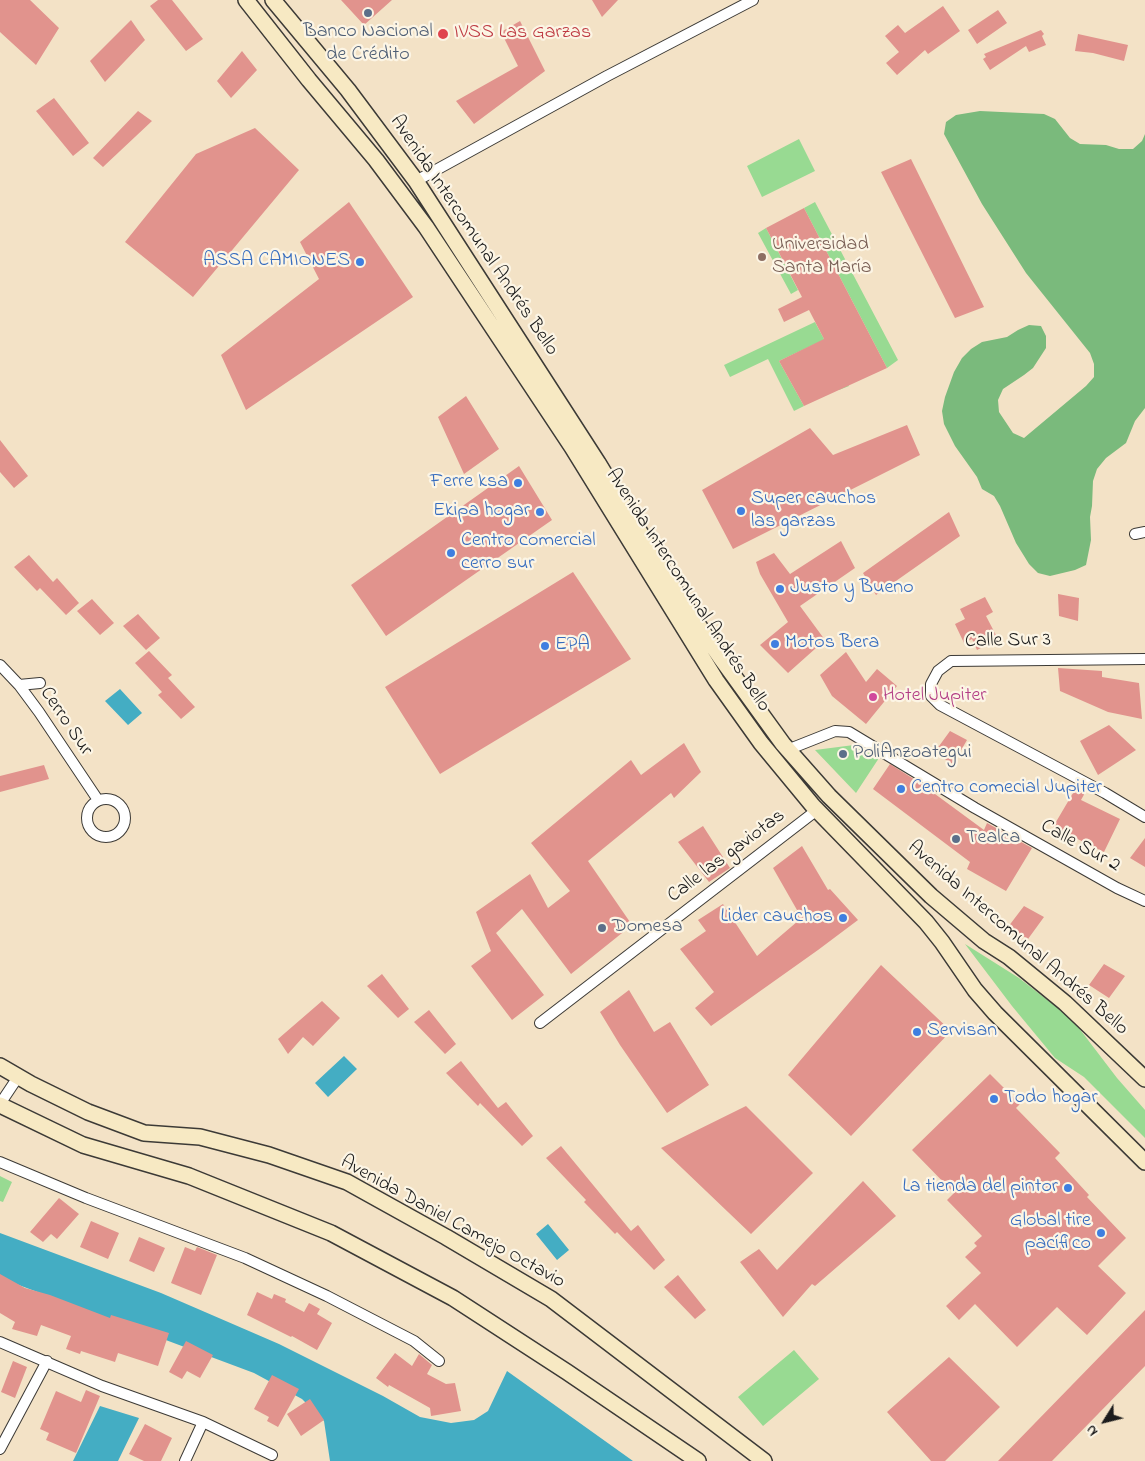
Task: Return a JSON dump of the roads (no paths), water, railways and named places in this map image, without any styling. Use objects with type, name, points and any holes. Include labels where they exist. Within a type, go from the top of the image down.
[{"type":"main road","name":"Avenida Intercomunal Andrés Bello","points":[[246,0],[309,80],[376,160],[426,227],[572,447],[716,680],[784,773],[817,810],[926,922],[975,990],[995,1013],[1145,1162]]},
{"type":"main road","name":"Avenida Intercomunal Andrés Bello","points":[[273,0],[359,105],[416,181],[593,454],[707,639],[787,750],[829,796],[932,896],[978,936],[1009,957],[1065,1002],[1145,1079]]},
{"type":"main road","name":"Avenida Daniel Camejo Octavio","points":[[0,1066],[88,1112],[144,1133],[200,1138],[270,1155],[347,1182],[446,1237],[551,1300],[764,1461]]},
{"type":"main road","points":[[0,1104],[83,1145],[189,1176],[331,1233],[453,1298],[567,1372],[698,1461]]},
{"type":"street","points":[[416,181],[607,76],[753,0]]},
{"type":"street","name":"Calle Sur 3","points":[[1145,659],[951,660],[938,671],[931,684],[931,696],[940,705],[1105,793],[1145,817]]},
{"type":"street","name":"Cerro Sur","points":[[0,665],[19,685],[98,800]]},
{"type":"street","points":[[19,685],[40,683]]},
{"type":"street","name":"Calle Sur 2","points":[[787,750],[835,731],[849,732],[975,808],[1117,888],[1145,901]]},
{"type":"street","name":"Calle las gaviotas","points":[[540,1023],[817,810]]},
{"type":"street","points":[[0,1104],[18,1076]]},
{"type":"street","points":[[0,1162],[86,1198],[245,1258],[327,1296],[414,1341],[439,1361]]},
{"type":"street","points":[[0,1342],[102,1386],[203,1422],[272,1455]]},
{"type":"street","points":[[0,1449],[47,1362]]},
{"type":"street","points":[[185,1461],[203,1422]]},
{"type":"water","points":[[120,689],[142,713],[128,725],[105,701]]},
{"type":"water","points":[[344,1056],[357,1069],[328,1097],[315,1083]]},
{"type":"water","points":[[548,1224],[569,1250],[557,1260],[536,1234]]},
{"type":"water","points":[[0,1233],[161,1293],[279,1344],[383,1396],[420,1417],[451,1423],[474,1420],[488,1411],[507,1371],[633,1461],[330,1461],[324,1421],[302,1399],[254,1373],[0,1278]]},
{"type":"water","points":[[100,1406],[139,1418],[118,1461],[73,1461]]},
{"type":"place","name":"Banco Nacional de Crédito","points":[[368,13]]},
{"type":"place","name":"IVSS Las Garzas","points":[[443,34]]},
{"type":"place","name":"Universidad Santa María","points":[[762,257]]},
{"type":"place","name":"ASSA CAMIONES","points":[[360,262]]},
{"type":"place","name":"Ferre ksa","points":[[518,483]]},
{"type":"place","name":"Super cauchos las garzas","points":[[741,511]]},
{"type":"place","name":"Ekipa hogar","points":[[540,512]]},
{"type":"place","name":"Centro comercial cerro sur","points":[[451,553]]},
{"type":"place","name":"Justo y Bueno","points":[[780,589]]},
{"type":"place","name":"Motos Bera","points":[[775,644]]},
{"type":"place","name":"EPA","points":[[545,646]]},
{"type":"place","name":"Hotel Jupiter","points":[[873,697]]},
{"type":"place","name":"PoliAnzoategui","points":[[843,754]]},
{"type":"place","name":"Centro comecial Jupiter","points":[[901,789]]},
{"type":"place","name":"Tealca","points":[[956,839]]},
{"type":"place","name":"Lider cauchos","points":[[843,918]]},
{"type":"place","name":"Domesa","points":[[602,928]]},
{"type":"place","name":"Servisan","points":[[917,1032]]},
{"type":"place","name":"Todo hogar","points":[[994,1099]]},
{"type":"place","name":"La tienda del pintor","points":[[1068,1188]]},
{"type":"place","name":"Global tire pacífico","points":[[1101,1233]]}]
